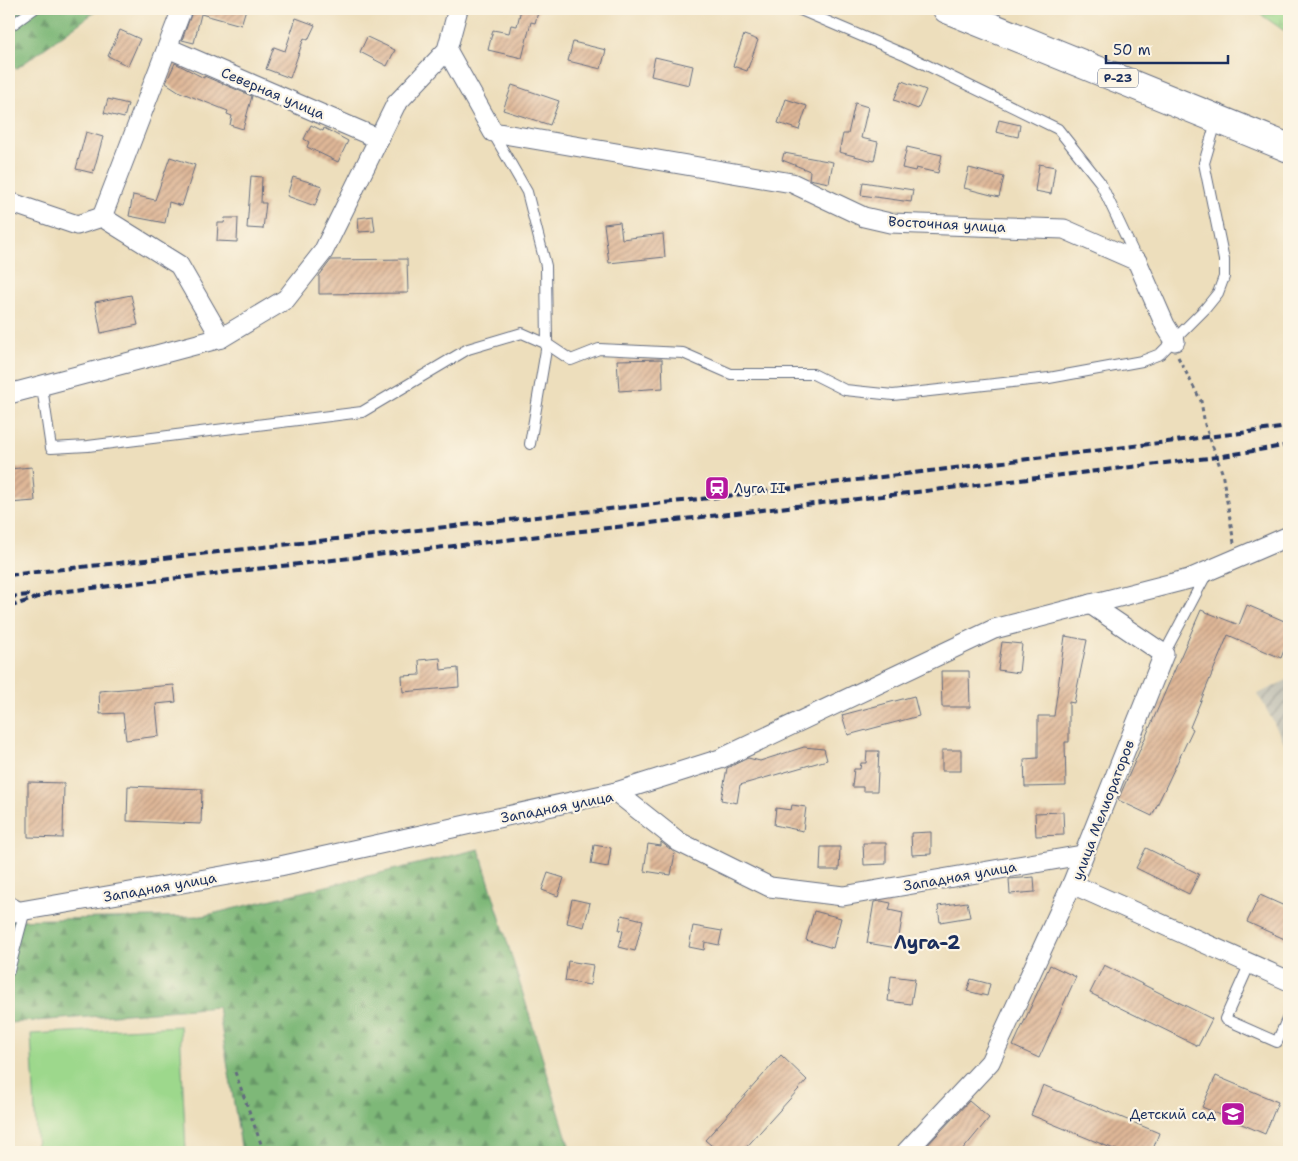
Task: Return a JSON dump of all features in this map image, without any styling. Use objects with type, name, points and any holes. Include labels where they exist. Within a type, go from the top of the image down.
[{"type":"main road","name":"Р-23","points":[[947,9],[1289,148]]},
{"type":"street","points":[[102,217],[182,9]]},
{"type":"street","points":[[9,394],[42,387],[221,338],[286,299],[323,252],[396,104],[447,50],[458,9]]},
{"type":"street","name":"Северная улица","points":[[168,48],[379,139]]},
{"type":"street","points":[[447,50],[493,132]]},
{"type":"street","name":"Восточная улица","points":[[493,132],[792,183],[864,217],[890,223],[1064,229],[1093,240],[1137,261]]},
{"type":"street","points":[[9,202],[77,225],[102,217]]},
{"type":"street","points":[[102,217],[179,266],[221,338]]},
{"type":"street","points":[[1137,261],[1164,325],[1175,341]]},
{"type":"street","points":[[616,792],[720,759],[994,629],[1189,579],[1289,536]]},
{"type":"street","points":[[1090,604],[1164,654]]},
{"type":"street","name":"улица Мелиораторов","points":[[1164,654],[1072,884],[1289,981]]},
{"type":"street","name":"Западная улица","points":[[14,908],[280,866],[616,792],[679,842],[770,887],[843,896],[1082,855]]},
{"type":"street","points":[[906,1152],[990,1062],[1072,884]]},
{"type":"lane","points":[[9,27],[34,9]]},
{"type":"lane","points":[[798,9],[906,55],[1058,129],[1100,182],[1137,261]]},
{"type":"lane","points":[[42,387],[51,448],[88,446],[362,412],[468,349],[522,333],[547,344],[571,360],[600,349],[683,353],[730,374],[813,374],[845,390],[893,395],[1049,378],[1142,361],[1160,354],[1175,341],[1218,293],[1224,277],[1224,260],[1204,163],[1218,118]]},
{"type":"lane","points":[[493,132],[527,192],[546,266],[547,344],[530,444]]},
{"type":"lane","points":[[1164,654],[1208,571]]},
{"type":"lane","points":[[9,971],[14,908]]},
{"type":"lane","points":[[1250,963],[1225,1019],[1277,1042],[1289,1014]]},
{"type":"path","points":[[1175,341],[1175,353],[1201,401],[1205,425],[1222,472],[1237,558]]},
{"type":"path","points":[[235,1072],[264,1152]]},
{"type":"shaded area","points":[[1289,679],[1289,751],[1258,694]]},
{"type":"green space","points":[[9,9],[99,9],[16,69],[9,63]]},
{"type":"green space","points":[[1253,9],[1289,9],[1289,34]]},
{"type":"green space","points":[[479,849],[571,1152],[242,1152],[218,1007],[9,1023],[9,920],[203,916]]},
{"type":"green space","points":[[180,1026],[186,1152],[37,1152],[31,1034]]},
{"type":"building","points":[[193,9],[246,9],[241,25],[201,14],[194,43],[182,40]]},
{"type":"building","points":[[521,9],[539,9],[535,23],[531,22],[522,58],[488,50],[493,30],[509,33],[511,25],[517,26]]},
{"type":"building","points":[[296,18],[315,25],[308,40],[304,38],[290,78],[266,69],[274,47],[285,51]]},
{"type":"building","points":[[120,30],[140,39],[128,66],[108,56]]},
{"type":"building","points":[[744,35],[758,40],[747,71],[733,66]]},
{"type":"building","points":[[367,37],[395,50],[387,66],[360,52]]},
{"type":"building","points":[[573,42],[606,50],[601,69],[568,61]]},
{"type":"building","points":[[655,57],[693,66],[689,85],[651,76]]},
{"type":"building","points":[[175,63],[204,78],[204,76],[252,96],[243,129],[230,125],[232,116],[227,114],[228,111],[180,92],[166,83]]},
{"type":"building","points":[[902,81],[926,90],[918,109],[894,100]]},
{"type":"building","points":[[512,85],[559,101],[550,125],[503,110]]},
{"type":"building","points":[[108,99],[128,104],[124,118],[104,113]]},
{"type":"building","points":[[786,99],[807,106],[799,130],[778,123]]},
{"type":"building","points":[[855,103],[868,107],[861,138],[878,142],[874,161],[839,152],[843,134],[848,134]]},
{"type":"building","points":[[999,120],[1020,125],[1018,137],[996,132]]},
{"type":"building","points":[[311,125],[323,131],[324,128],[348,141],[338,162],[307,147],[309,142],[304,139]]},
{"type":"building","points":[[86,132],[103,137],[93,173],[76,169]]},
{"type":"building","points":[[907,147],[942,155],[938,173],[916,168],[915,171],[902,168]]},
{"type":"building","points":[[784,153],[833,162],[829,183],[809,179],[810,171],[782,160]]},
{"type":"building","points":[[170,157],[195,165],[182,206],[169,202],[165,223],[129,216],[133,195],[155,200]]},
{"type":"building","points":[[1039,164],[1055,167],[1051,194],[1035,191]]},
{"type":"building","points":[[969,168],[1004,177],[999,197],[964,188]]},
{"type":"building","points":[[251,176],[262,177],[261,203],[266,203],[263,229],[247,228]]},
{"type":"building","points":[[293,177],[322,186],[315,206],[287,196]]},
{"type":"building","points":[[863,182],[913,190],[911,202],[861,195]]},
{"type":"building","points":[[373,216],[375,231],[359,232],[358,218]]},
{"type":"building","points":[[225,218],[238,218],[237,242],[217,241],[218,223],[224,223]]},
{"type":"building","points":[[620,222],[622,239],[663,234],[665,257],[609,263],[604,224]]},
{"type":"building","points":[[407,259],[408,293],[319,294],[319,276],[331,260]]},
{"type":"building","points":[[131,295],[138,325],[101,333],[95,302]]},
{"type":"building","points":[[662,359],[663,388],[619,391],[617,360]]},
{"type":"building","points":[[32,467],[35,501],[9,503],[9,469]]},
{"type":"building","points":[[1247,605],[1289,623],[1289,647],[1286,645],[1281,658],[1228,635],[1190,727],[1193,729],[1152,816],[1118,800],[1201,610],[1239,625]]},
{"type":"building","points":[[1065,636],[1087,640],[1074,703],[1069,702],[1069,742],[1065,742],[1066,786],[1025,787],[1024,759],[1038,758],[1038,716],[1054,716]]},
{"type":"building","points":[[1002,642],[1022,644],[1019,673],[998,670]]},
{"type":"building","points":[[440,658],[441,670],[458,668],[459,687],[403,692],[402,676],[420,675],[419,660]]},
{"type":"building","points":[[941,671],[969,671],[970,707],[942,707]]},
{"type":"building","points":[[174,685],[176,702],[156,704],[159,736],[126,740],[123,713],[100,714],[99,691]]},
{"type":"building","points":[[914,696],[919,716],[848,735],[842,715]]},
{"type":"building","points":[[804,747],[824,749],[827,760],[740,785],[737,803],[721,800],[727,768],[748,758],[760,761]]},
{"type":"building","points":[[942,750],[961,750],[961,771],[942,771]]},
{"type":"building","points":[[867,751],[879,751],[877,791],[863,791],[863,787],[852,787],[854,769],[860,769],[861,763],[866,763]]},
{"type":"building","points":[[28,782],[64,783],[63,838],[28,837]]},
{"type":"building","points":[[128,786],[202,789],[201,824],[127,821]]},
{"type":"building","points":[[792,805],[806,807],[803,831],[774,825],[776,808],[791,810]]},
{"type":"building","points":[[1063,812],[1064,835],[1036,836],[1035,813]]},
{"type":"building","points":[[931,832],[931,854],[912,855],[911,833]]},
{"type":"building","points":[[661,842],[675,853],[671,875],[644,871],[648,844],[661,846]]},
{"type":"building","points":[[863,843],[886,843],[886,864],[864,865]]},
{"type":"building","points":[[594,845],[611,848],[608,867],[591,864]]},
{"type":"building","points":[[821,847],[840,847],[839,870],[820,870]]},
{"type":"building","points":[[1146,848],[1199,874],[1189,894],[1136,868]]},
{"type":"building","points":[[548,873],[564,878],[558,896],[542,890]]},
{"type":"building","points":[[1034,877],[1035,892],[1010,894],[1009,879]]},
{"type":"building","points":[[1260,895],[1289,908],[1289,941],[1247,922]]},
{"type":"building","points":[[572,899],[590,903],[584,927],[567,923]]},
{"type":"building","points":[[874,902],[891,903],[889,910],[903,913],[897,948],[867,943]]},
{"type":"building","points":[[967,902],[970,917],[940,922],[938,906]]},
{"type":"building","points":[[814,911],[841,918],[833,948],[806,940]]},
{"type":"building","points":[[622,915],[643,920],[635,951],[619,947],[623,931],[619,930]]},
{"type":"building","points":[[693,926],[722,931],[719,945],[705,942],[704,950],[689,947]]},
{"type":"building","points":[[568,961],[593,965],[590,985],[565,981]]},
{"type":"building","points":[[1050,965],[1076,977],[1039,1058],[1013,1046]]},
{"type":"building","points":[[1104,965],[1212,1019],[1198,1046],[1090,993]]},
{"type":"building","points":[[891,976],[915,979],[911,1004],[888,1001]]},
{"type":"building","points":[[971,979],[990,984],[987,996],[967,991]]},
{"type":"building","points":[[781,1055],[807,1080],[742,1152],[719,1152],[705,1140]]},
{"type":"building","points":[[1216,1076],[1278,1102],[1265,1134],[1202,1107]]},
{"type":"building","points":[[1043,1085],[1159,1133],[1152,1152],[1121,1152],[1031,1115]]},
{"type":"building","points":[[969,1101],[989,1118],[961,1152],[921,1152]]},
{"type":"railway","points":[[9,575],[718,497],[1289,427]]},
{"type":"railway","points":[[9,607],[50,593],[1217,457],[1289,445]]},
{"type":"railway","points":[[9,597],[30,595]]},
{"type":"place","name":"Луга II","points":[[717,488]]},
{"type":"place","name":"Детский сад","points":[[1233,1114]]},
{"type":"district","name":"Луга-2","points":[[927,942]]}]
